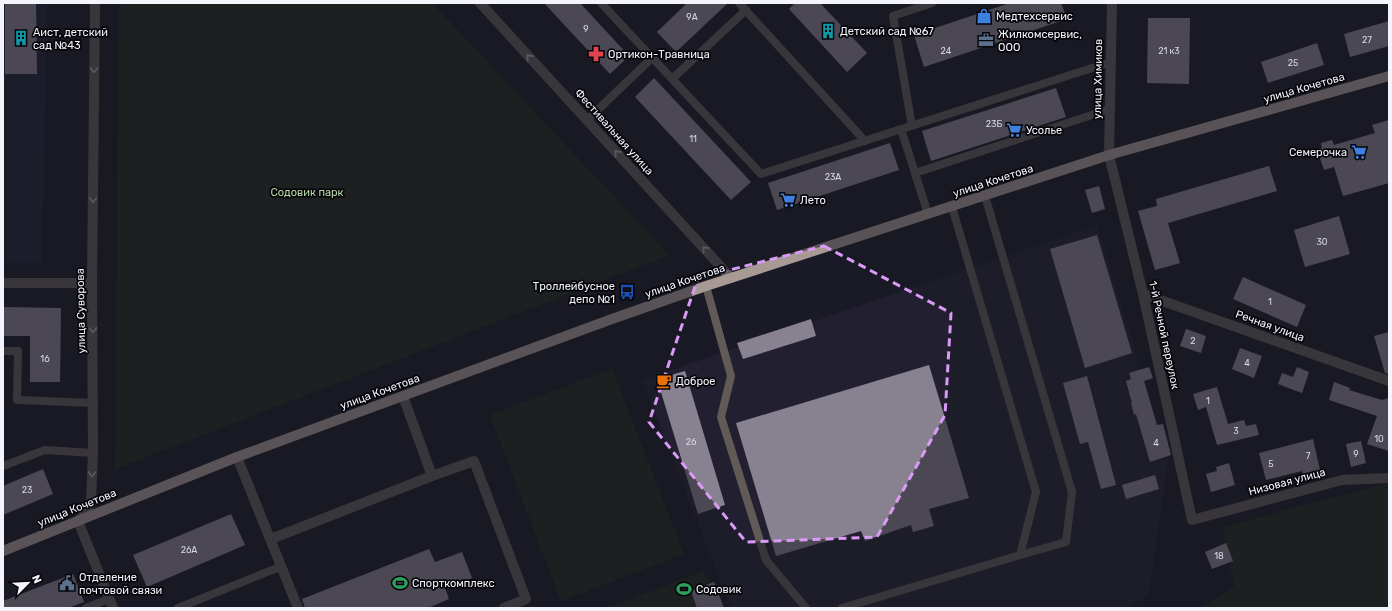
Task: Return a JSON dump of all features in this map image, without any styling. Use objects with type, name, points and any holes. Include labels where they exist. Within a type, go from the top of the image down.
[{"type":"main road","name":"улица Кочетова","points":[[3,551],[237,457],[706,286],[1110,156],[1389,76]]},
{"type":"street","name":"улица Суворова","points":[[91,502],[94,403],[92,283],[95,3]]},
{"type":"street","name":"Фестивальная улица","points":[[480,3],[731,278]]},
{"type":"street","name":"улица Химиков","points":[[1110,156],[1112,3]]},
{"type":"street","name":"1-й Речной переулок","points":[[1110,156],[1143,294],[1192,520]]},
{"type":"street","points":[[3,283],[92,283]]},
{"type":"street","name":"Речная улица","points":[[1143,294],[1389,380]]},
{"type":"street","points":[[403,396],[432,476]]},
{"type":"street","points":[[237,457],[298,608]]},
{"type":"street","points":[[271,539],[474,461],[526,599],[504,608]]},
{"type":"street","name":"Низовая улица","points":[[1192,520],[1342,480],[1389,478]]},
{"type":"street","points":[[110,508],[99,508],[91,502],[85,513],[78,521],[111,603]]},
{"type":"lane","points":[[601,3],[761,174],[1111,62]]},
{"type":"lane","points":[[739,3],[865,141]]},
{"type":"lane","points":[[912,126],[893,16],[932,3]]},
{"type":"lane","points":[[672,79],[746,10]]},
{"type":"lane","points":[[587,120],[652,58]]},
{"type":"lane","points":[[915,173],[1110,109]]},
{"type":"lane","points":[[901,129],[928,214]]},
{"type":"lane","points":[[842,608],[1066,542],[1072,492],[985,196]]},
{"type":"lane","points":[[952,207],[1036,492],[1020,555]]},
{"type":"lane","points":[[706,286],[732,376],[722,417],[761,545],[766,560],[806,608]]},
{"type":"lane","points":[[3,351],[18,351],[17,400],[94,403]]},
{"type":"lane","points":[[3,466],[45,450],[93,453]]},
{"type":"lane","points":[[178,608],[282,566]]},
{"type":"lane","points":[[86,608],[111,603]]},
{"type":"highlighted area","points":[[824,246],[951,313],[945,415],[877,537],[746,542],[649,422],[698,278]]},
{"type":"shaded area","points":[[3,3],[47,3],[42,263],[3,263]]},
{"type":"shaded area","points":[[1097,225],[1168,459],[1149,595],[1128,608],[731,608],[642,380]]},
{"type":"green space","name":"Содовик парк","points":[[119,3],[432,3],[669,255],[115,469]]},
{"type":"green space","points":[[612,369],[684,554],[561,601],[490,415]]},
{"type":"green space","points":[[1389,483],[1389,608],[1201,608],[1234,587],[1223,527]]},
{"type":"green space","name":"Содовик","points":[[704,571],[719,608],[608,608]]},
{"type":"building","name":"Аист, детский сад №43","points":[[5,3],[36,3],[37,74],[5,74]]},
{"type":"building","points":[[544,3],[580,3],[629,56],[610,74]]},
{"type":"building","points":[[687,3],[728,3],[676,52],[657,32]]},
{"type":"building","name":"Детский сад №67","points":[[795,3],[820,3],[867,53],[847,72],[789,9]]},
{"type":"building","points":[[1010,3],[1061,3],[1067,19],[924,67],[914,35]]},
{"type":"building","points":[[1148,18],[1190,18],[1189,84],[1147,83]]},
{"type":"building","points":[[1389,21],[1389,46],[1350,57],[1344,34]]},
{"type":"building","points":[[1317,43],[1324,65],[1268,83],[1261,62]]},
{"type":"building","points":[[654,78],[751,182],[731,200],[635,97]]},
{"type":"building","points":[[1056,88],[1066,117],[931,161],[922,131]]},
{"type":"building","points":[[1389,120],[1389,183],[1343,196],[1334,167],[1324,170],[1317,149],[1322,148],[1321,143],[1332,140],[1334,145],[1375,133],[1372,125]]},
{"type":"building","points":[[890,143],[899,170],[777,210],[768,183]]},
{"type":"building","points":[[1269,166],[1277,191],[1168,223],[1180,263],[1155,270],[1138,211],[1157,206],[1156,199]]},
{"type":"building","points":[[1099,186],[1105,209],[1092,213],[1085,190]]},
{"type":"building","points":[[1339,216],[1350,254],[1305,267],[1294,230]]},
{"type":"building","points":[[1097,235],[1132,353],[1085,368],[1050,249]]},
{"type":"building","points":[[1243,277],[1306,305],[1297,327],[1233,299]]},
{"type":"building","points":[[3,307],[61,308],[60,382],[30,382],[30,336],[3,336]]},
{"type":"building","points":[[811,319],[816,336],[743,359],[737,343]]},
{"type":"building","points":[[1186,329],[1206,336],[1201,353],[1180,346]]},
{"type":"building","points":[[1389,332],[1389,374],[1385,373],[1374,336]]},
{"type":"building","points":[[1240,348],[1262,356],[1254,378],[1232,369]]},
{"type":"building","points":[[929,365],[969,498],[929,509],[934,526],[913,532],[911,525],[865,541],[861,531],[776,556],[736,423]]},
{"type":"building","points":[[1149,367],[1153,378],[1144,381],[1157,425],[1163,424],[1171,455],[1150,462],[1136,414],[1134,415],[1126,381],[1131,379],[1129,373]]},
{"type":"building","points":[[1297,367],[1309,372],[1302,393],[1278,384],[1282,373],[1293,377]]},
{"type":"building","points":[[685,371],[725,505],[698,514],[657,379]]},
{"type":"building","points":[[1087,376],[1116,485],[1101,489],[1088,442],[1080,444],[1063,383]]},
{"type":"building","points":[[1334,382],[1350,388],[1349,390],[1382,400],[1389,398],[1389,451],[1367,444],[1377,416],[1329,400]]},
{"type":"building","points":[[1217,387],[1228,424],[1244,420],[1246,426],[1256,424],[1259,435],[1217,445],[1206,407],[1198,410],[1193,394]]},
{"type":"building","points":[[1313,439],[1320,470],[1303,474],[1302,471],[1266,480],[1259,453]]},
{"type":"building","points":[[1361,441],[1366,463],[1351,467],[1346,444]]},
{"type":"building","points":[[1229,463],[1235,485],[1211,492],[1206,474],[1217,471],[1216,467]]},
{"type":"building","points":[[43,469],[53,494],[3,515],[3,486]]},
{"type":"building","points":[[1155,475],[1159,489],[1126,499],[1122,485]]},
{"type":"building","points":[[231,514],[245,545],[147,587],[133,555]]},
{"type":"building","points":[[1226,543],[1233,561],[1212,569],[1205,552]]},
{"type":"building","name":"Спорткомплекс","points":[[429,549],[435,562],[462,552],[472,578],[445,588],[449,599],[428,608],[305,608],[302,599]]},
{"type":"building","points":[[73,574],[84,602],[68,608],[3,608],[3,601]]},
{"type":"building","points":[[714,582],[724,608],[697,608],[691,591]]},
{"type":"place","name":"Медтехсервис","points":[[984,16]]},
{"type":"place","name":"Детский сад №67","points":[[828,31]]},
{"type":"place","name":"Аист, детский сад №43","points":[[21,38]]},
{"type":"place","name":"Жилкомсервис, ООО","points":[[986,40]]},
{"type":"place","name":"Ортикон-Травница","points":[[596,54]]},
{"type":"place","name":"Усолье","points":[[1014,130]]},
{"type":"place","name":"Семерочка","points":[[1359,152]]},
{"type":"place","name":"Лето","points":[[788,200]]},
{"type":"place","name":"Троллейбусное депо №1","points":[[627,292]]},
{"type":"place","name":"Доброе","points":[[664,381]]},
{"type":"place","name":"Отделение почтовой связи","points":[[67,583]]},
{"type":"place","name":"Спорткомплекс","points":[[400,583]]},
{"type":"place","name":"Содовик","points":[[684,589]]}]
